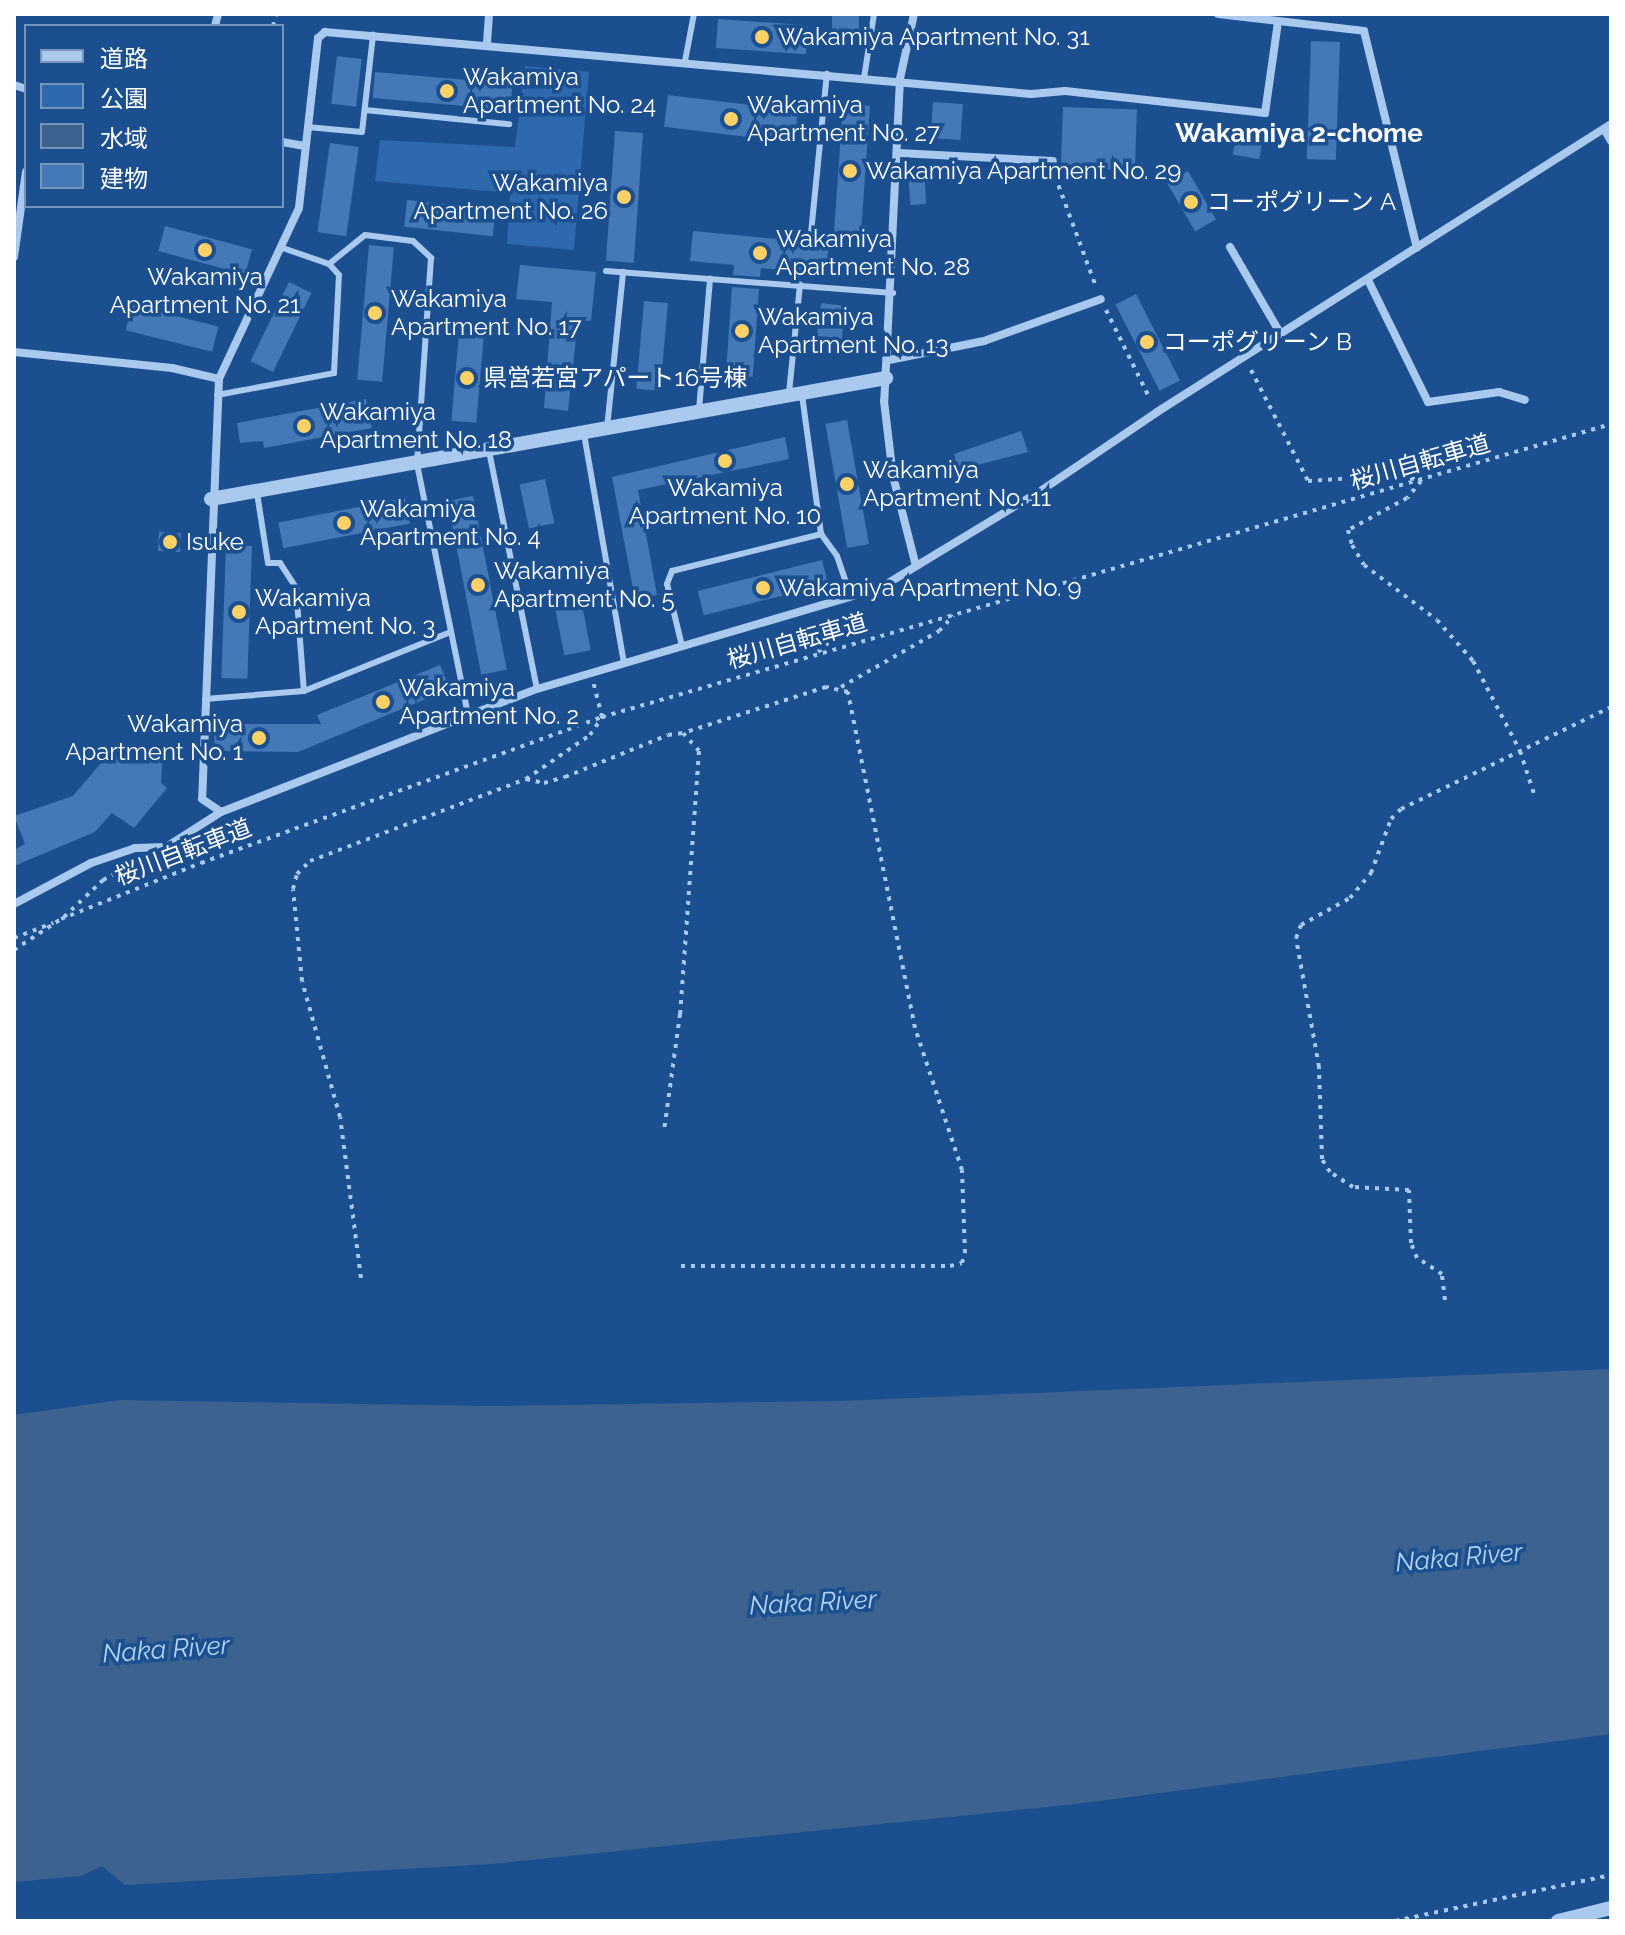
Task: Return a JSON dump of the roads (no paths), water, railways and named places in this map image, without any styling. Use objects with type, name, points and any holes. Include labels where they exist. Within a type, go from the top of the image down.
[{"type":"street","points":[[487,43],[489,14]]},
{"type":"street","points":[[914,14],[900,79],[893,293],[886,378],[893,476],[916,566]]},
{"type":"street","points":[[1218,14],[1268,17],[1278,22],[1364,31],[1417,248]]},
{"type":"street","points":[[221,812],[202,799],[211,499],[219,379],[299,208],[318,38],[325,32],[487,43],[1265,113],[1278,22]]},
{"type":"street","points":[[14,904],[91,863],[135,848],[166,847],[221,812],[468,714],[591,672],[880,588],[1607,127],[1611,141]]},
{"type":"street","points":[[284,142],[305,146]]},
{"type":"street","points":[[899,153],[1053,161]]},
{"type":"street","points":[[14,257],[24,186]]},
{"type":"street","points":[[1230,247],[1280,333]]},
{"type":"street","points":[[1368,280],[1428,402],[1488,392],[1525,400]]},
{"type":"street","points":[[889,360],[984,341],[1101,299]]},
{"type":"street","points":[[14,352],[172,368],[219,379]]},
{"type":"street","points":[[211,499],[699,414],[886,378]]},
{"type":"street","points":[[1558,1921],[1611,1908]]},
{"type":"lane","points":[[685,61],[694,14]]},
{"type":"lane","points":[[864,78],[874,14]]},
{"type":"lane","points":[[307,127],[362,132],[373,35]]},
{"type":"lane","points":[[811,233],[827,74]]},
{"type":"lane","points":[[365,110],[509,124]]},
{"type":"lane","points":[[329,264],[365,235],[413,241],[431,258],[417,464],[468,714]]},
{"type":"lane","points":[[217,395],[334,373],[339,275],[329,264],[280,247]]},
{"type":"lane","points":[[606,271],[893,293]]},
{"type":"lane","points":[[607,430],[623,272]]},
{"type":"lane","points":[[699,414],[710,278]]},
{"type":"lane","points":[[800,285],[796,396],[821,534],[837,556],[851,597]]},
{"type":"lane","points":[[584,434],[624,663]]},
{"type":"lane","points":[[489,451],[537,689]]},
{"type":"lane","points":[[257,492],[268,563],[280,563],[296,588],[304,691]]},
{"type":"lane","points":[[682,646],[667,584],[672,571],[821,534]]},
{"type":"lane","points":[[205,699],[304,691],[451,632]]},
{"type":"water","name":"Naka River","points":[[1611,1369],[1611,1734],[1076,1804],[492,1864],[125,1885],[102,1866],[81,1876],[14,1882],[14,1415],[120,1400],[492,1406],[839,1401]]},
{"type":"place","name":"Wakamiya Apartment No. 31","points":[[762,37]]},
{"type":"place","name":"Wakamiya Apartment No. 24","points":[[447,91]]},
{"type":"place","name":"Wakamiya Apartment No. 27","points":[[731,119]]},
{"type":"place","name":"Wakamiya Apartment No. 29","points":[[850,171]]},
{"type":"place","name":"Wakamiya Apartment No. 26","points":[[624,197]]},
{"type":"place","name":"コーポグリーン A","points":[[1191,202]]},
{"type":"place","name":"Wakamiya Apartment No. 21","points":[[205,250]]},
{"type":"place","name":"Wakamiya Apartment No. 28","points":[[760,253]]},
{"type":"place","name":"Wakamiya Apartment No. 17","points":[[375,313]]},
{"type":"place","name":"Wakamiya Apartment No. 13","points":[[742,331]]},
{"type":"place","name":"コーポグリーン B","points":[[1147,342]]},
{"type":"place","name":"県営若宮アパート16号棟","points":[[467,378]]},
{"type":"place","name":"Wakamiya Apartment No. 18","points":[[304,426]]},
{"type":"place","name":"Wakamiya Apartment No. 10","points":[[725,461]]},
{"type":"place","name":"Wakamiya Apartment No. 11","points":[[847,484]]},
{"type":"place","name":"Wakamiya Apartment No. 4","points":[[344,523]]},
{"type":"place","name":"Isuke","points":[[170,542]]},
{"type":"place","name":"Wakamiya Apartment No. 5","points":[[478,585]]},
{"type":"place","name":"Wakamiya Apartment No. 9","points":[[763,588]]},
{"type":"place","name":"Wakamiya Apartment No. 3","points":[[239,612]]},
{"type":"place","name":"Wakamiya Apartment No. 2","points":[[383,702]]},
{"type":"place","name":"Wakamiya Apartment No. 1","points":[[259,738]]},
{"type":"district","name":"Wakamiya 2-chome","points":[[1299,134]]}]
